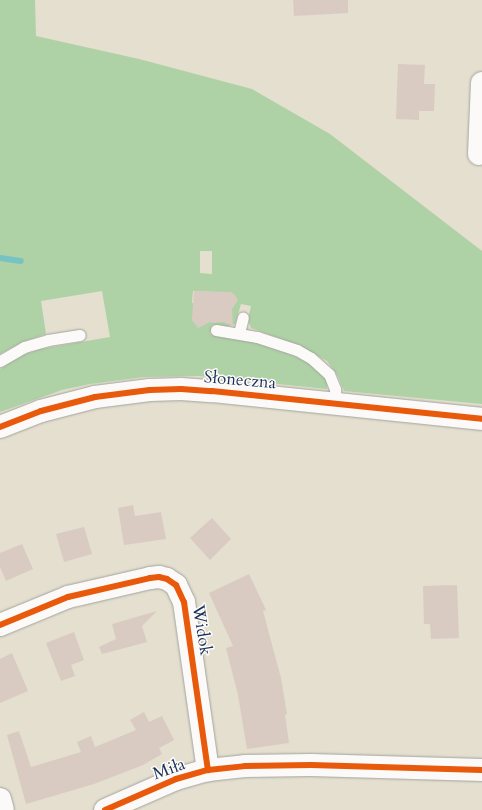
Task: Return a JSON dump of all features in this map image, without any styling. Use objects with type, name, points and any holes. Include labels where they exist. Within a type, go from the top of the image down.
[{"type":"street","points":[[480,154],[482,83]]},
{"type":"street","name":"Słoneczna","points":[[0,428],[41,411],[71,403],[95,397],[150,390],[212,391],[482,419]]},
{"type":"street","name":"Widok","points":[[0,625],[68,597],[150,578],[167,578],[176,586],[184,602],[208,770]]},
{"type":"street","name":"Miła","points":[[105,810],[176,779],[208,770],[245,766],[311,765],[482,770]]},
{"type":"street","points":[[0,799],[4,810]]},
{"type":"lane","points":[[239,333],[243,317]]},
{"type":"lane","points":[[216,330],[239,333],[276,342],[297,350],[318,363],[329,374],[334,381],[336,404]]},
{"type":"lane","points":[[0,360],[24,347],[48,340],[80,335]]},
{"type":"green space","points":[[0,0],[35,0],[36,36],[139,59],[252,89],[330,134],[482,251],[482,404],[344,391],[338,376],[327,361],[300,346],[251,328],[248,320],[251,306],[241,304],[235,324],[226,327],[212,325],[210,334],[254,341],[299,358],[311,364],[324,377],[327,382],[327,389],[199,376],[144,377],[90,384],[62,390],[0,412],[0,369],[23,355],[41,349],[110,337],[102,291],[41,301],[46,334],[22,342],[0,354]],"holes":[[[200,251],[212,251],[212,274],[200,273]],[[193,291],[214,292],[214,304],[192,303]]]},
{"type":"building","points":[[293,0],[348,0],[348,13],[294,16]]},
{"type":"building","points":[[398,64],[425,65],[424,84],[435,84],[434,111],[419,111],[419,120],[396,119]]},
{"type":"building","points":[[194,291],[231,292],[235,295],[238,300],[232,309],[233,326],[223,322],[210,322],[198,328],[192,320]]},
{"type":"building","points":[[133,505],[135,516],[161,512],[166,539],[124,545],[118,508]]},
{"type":"building","points":[[212,518],[231,539],[210,560],[190,538]]},
{"type":"building","points":[[84,527],[92,554],[64,562],[56,534]]},
{"type":"building","points":[[22,544],[33,569],[6,581],[0,567],[0,553]]},
{"type":"building","points":[[249,574],[266,610],[263,611],[281,678],[287,714],[285,715],[289,743],[247,749],[238,695],[226,648],[233,646],[209,593]]},
{"type":"building","points":[[457,585],[459,638],[431,639],[430,624],[424,624],[423,586]]},
{"type":"building","points":[[157,611],[142,626],[147,642],[102,654],[99,647],[116,639],[112,624]]},
{"type":"building","points":[[74,632],[84,660],[71,665],[75,676],[61,681],[46,643]]},
{"type":"building","points":[[12,653],[28,691],[0,703],[0,659]]},
{"type":"building","points":[[144,712],[149,722],[162,716],[174,740],[159,748],[162,754],[143,765],[94,784],[26,804],[7,735],[19,731],[31,767],[81,752],[77,742],[91,736],[95,747],[136,730],[130,720]]},
{"type":"waterway","points":[[0,258],[21,261]]},
{"type":"cycle path","points":[[0,427],[41,411],[95,397],[150,390],[181,389],[482,419]]},
{"type":"cycle path","points":[[0,625],[68,597],[150,578],[159,577],[167,579],[176,585],[184,602],[208,770]]},
{"type":"cycle path","points":[[105,810],[176,779],[208,770],[245,766],[311,765],[482,770]]}]
